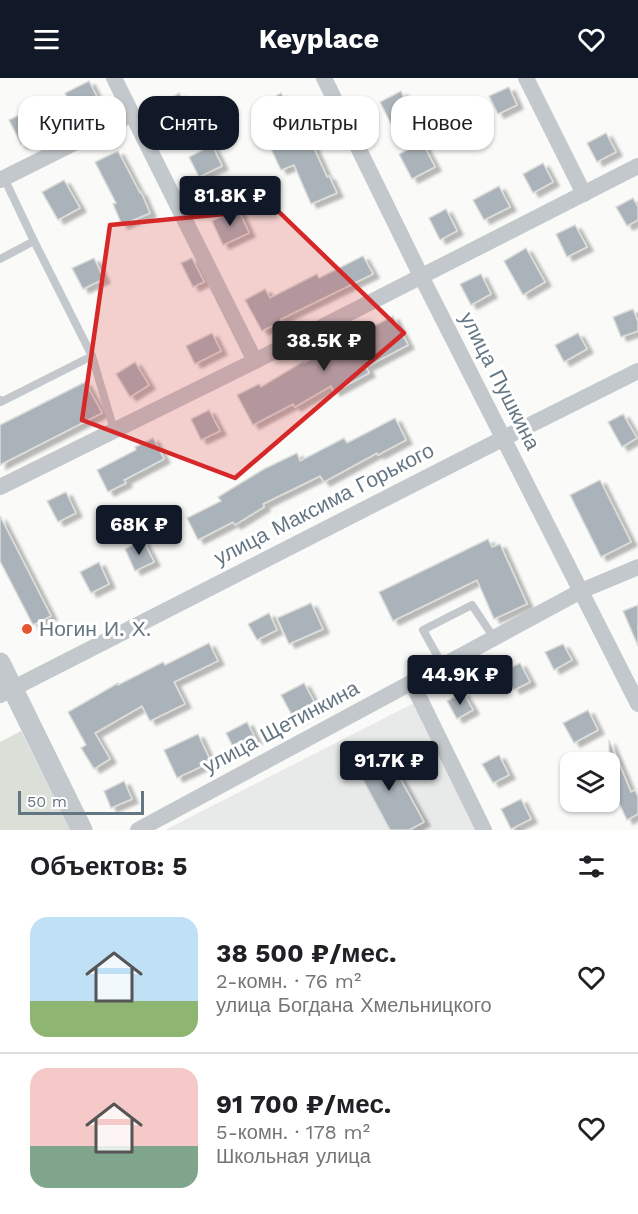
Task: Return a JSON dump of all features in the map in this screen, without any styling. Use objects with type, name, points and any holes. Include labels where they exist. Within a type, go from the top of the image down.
[{"type":"street","points":[[114,78],[255,361]]},
{"type":"street","name":"улица Пушкина","points":[[324,78],[638,704]]},
{"type":"street","points":[[526,78],[584,194]]},
{"type":"street","points":[[2,179],[132,114]]},
{"type":"street","points":[[0,487],[255,361],[638,166]]},
{"type":"street","name":"улица Максима Горького","points":[[6,691],[638,371]]},
{"type":"street","name":"улица Щетинкина","points":[[138,830],[580,591],[638,567]]},
{"type":"street","points":[[0,663],[6,691],[82,830]]},
{"type":"street","points":[[412,682],[484,830]]},
{"type":"lane","points":[[2,179],[92,356],[114,430]]},
{"type":"lane","points":[[0,259],[34,241]]},
{"type":"lane","points":[[0,400],[1,402],[92,356]]},
{"type":"lane","points":[[442,666],[423,630],[472,604],[494,638]]},
{"type":"highlighted area","points":[[276,209],[404,333],[235,478],[82,420],[110,225]]},
{"type":"shaded area","points":[[418,701],[481,830],[165,830]]},
{"type":"shaded area","points":[[21,731],[71,830],[0,830],[0,742]]},
{"type":"building","points":[[89,81],[96,96],[66,96],[65,93]]},
{"type":"building","points":[[509,87],[517,105],[498,114],[494,106],[494,96],[489,96]]},
{"type":"building","points":[[401,91],[403,96],[391,96]]},
{"type":"building","points":[[391,96],[391,124],[380,102]]},
{"type":"building","points":[[18,116],[18,138],[9,120]]},
{"type":"building","points":[[606,133],[616,152],[597,162],[587,143]]},
{"type":"building","points":[[202,150],[214,150],[222,166],[199,177],[189,157]]},
{"type":"building","points":[[271,150],[315,150],[337,193],[311,204],[294,165],[281,170]]},
{"type":"building","points":[[407,150],[426,150],[435,167],[412,179],[399,154]]},
{"type":"building","points":[[118,151],[150,213],[122,225],[113,204],[116,203],[95,162]]},
{"type":"building","points":[[543,163],[553,182],[533,193],[523,174]]},
{"type":"building","points":[[64,180],[80,208],[58,220],[42,192]]},
{"type":"building","points":[[499,186],[510,207],[484,220],[473,200]]},
{"type":"building","points":[[633,198],[638,207],[638,220],[627,226],[616,207]]},
{"type":"building","points":[[238,209],[249,233],[223,245],[212,221]]},
{"type":"building","points":[[446,209],[457,231],[440,240],[429,218]]},
{"type":"building","points":[[575,225],[587,247],[567,257],[556,234]]},
{"type":"building","points":[[526,248],[545,282],[523,295],[504,261]]},
{"type":"building","points":[[363,256],[373,274],[281,319],[282,321],[262,331],[245,300],[265,289],[270,298],[317,274],[319,278]]},
{"type":"building","points":[[94,258],[104,279],[83,289],[72,268]]},
{"type":"building","points":[[192,258],[204,282],[193,287],[181,263]]},
{"type":"building","points":[[481,274],[491,294],[471,305],[460,284]]},
{"type":"building","points":[[633,309],[638,322],[638,331],[621,337],[613,317]]},
{"type":"building","points":[[393,316],[408,345],[366,367],[369,373],[334,392],[331,386],[295,407],[293,404],[253,425],[237,395],[259,384],[261,387],[304,361],[304,363]]},
{"type":"building","points":[[212,333],[221,351],[195,364],[186,346]]},
{"type":"building","points":[[578,333],[587,349],[564,362],[555,345]]},
{"type":"building","points":[[135,362],[149,385],[130,397],[116,374]]},
{"type":"building","points":[[85,382],[102,413],[0,465],[0,425]]},
{"type":"building","points":[[209,410],[220,431],[201,440],[191,419]]},
{"type":"building","points":[[623,414],[637,438],[622,447],[608,422]]},
{"type":"building","points":[[395,418],[406,440],[324,482],[320,476],[263,504],[264,507],[235,525],[233,522],[198,540],[187,518],[221,501],[218,497],[264,469],[297,453],[300,461],[344,438],[347,443]]},
{"type":"building","points":[[153,438],[164,459],[124,480],[126,483],[108,492],[97,470],[136,450],[135,447]]},
{"type":"building","points":[[600,480],[631,542],[601,557],[570,495]]},
{"type":"building","points":[[66,492],[76,513],[58,522],[47,501]]},
{"type":"building","points":[[0,516],[51,616],[33,625],[0,561]]},
{"type":"building","points":[[488,539],[492,547],[500,544],[527,604],[494,619],[477,580],[393,621],[379,592]]},
{"type":"building","points":[[143,540],[154,562],[135,571],[125,549]]},
{"type":"building","points":[[99,562],[109,584],[91,593],[80,572]]},
{"type":"building","points":[[311,603],[323,629],[289,644],[277,618]]},
{"type":"building","points":[[638,605],[638,646],[623,611]]},
{"type":"building","points":[[269,613],[277,630],[257,640],[248,624]]},
{"type":"building","points":[[209,643],[218,661],[174,682],[185,704],[150,721],[142,706],[95,733],[110,759],[94,769],[81,748],[86,745],[68,712],[118,683],[118,685],[163,662],[165,665]]},
{"type":"building","points":[[563,644],[572,660],[554,670],[545,652]]},
{"type":"building","points":[[520,663],[530,682],[514,690],[504,671]]},
{"type":"building","points":[[304,683],[318,709],[295,721],[281,695]]},
{"type":"building","points":[[463,692],[473,710],[457,719],[447,701]]},
{"type":"building","points":[[588,710],[598,730],[574,743],[563,723]]},
{"type":"building","points":[[247,722],[256,740],[235,751],[226,733]]},
{"type":"building","points":[[198,734],[211,762],[177,778],[164,750]]},
{"type":"building","points":[[609,740],[614,752],[609,752]]},
{"type":"building","points":[[384,749],[424,822],[409,830],[390,830],[355,765]]},
{"type":"building","points":[[499,755],[509,775],[493,783],[482,764]]},
{"type":"building","points":[[620,766],[631,792],[635,790],[638,797],[638,814],[627,820],[620,805]]},
{"type":"building","points":[[124,781],[132,799],[111,808],[104,791]]},
{"type":"building","points":[[521,799],[531,819],[511,829],[501,809]]},
{"type":"place","name":"Ногин И. Х.","points":[[27,629]]}]
